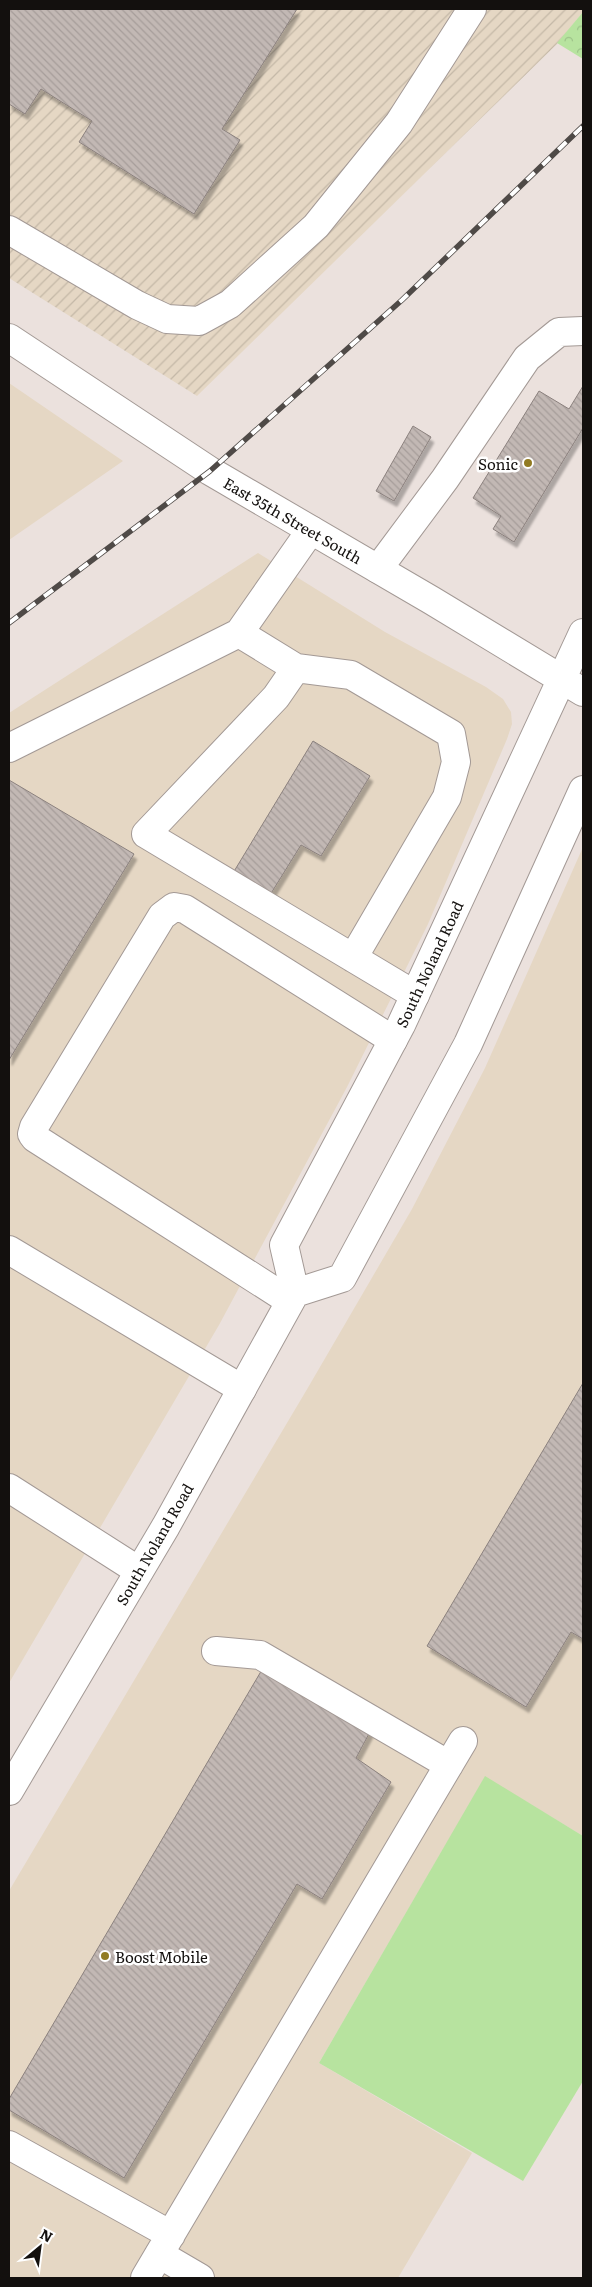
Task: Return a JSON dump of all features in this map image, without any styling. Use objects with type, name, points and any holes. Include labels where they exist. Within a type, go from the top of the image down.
[{"type":"main road","points":[[9,230],[137,305],[167,319],[199,321],[230,304],[316,226],[399,123],[472,9]]},
{"type":"main road","points":[[378,569],[445,479],[527,358],[559,332],[583,331]]},
{"type":"main road","name":"East 35th Street South","points":[[9,338],[210,471],[378,569],[572,686]]},
{"type":"main road","points":[[9,748],[239,634],[311,530]]},
{"type":"main road","name":"South Noland Road","points":[[12,1777],[139,1571],[292,1297],[284,1244],[393,1040],[572,686],[583,633]]},
{"type":"main road","points":[[239,634],[296,668],[351,675],[451,734],[456,762],[447,797],[353,958]]},
{"type":"main road","points":[[296,668],[276,697],[146,834],[415,995]]},
{"type":"main road","points":[[393,1040],[185,909],[174,907],[162,916],[34,1127],[32,1134],[35,1138],[292,1297],[342,1278],[468,1044],[583,790]]},
{"type":"main road","points":[[9,1250],[242,1389]]},
{"type":"main road","points":[[9,1488],[139,1571]]},
{"type":"main road","points":[[216,1651],[260,1655],[449,1766]]},
{"type":"main road","points":[[145,2278],[463,1740]]},
{"type":"main road","points":[[9,2144],[165,2244],[200,2278]]},
{"type":"shaded area","points":[[9,9],[583,9],[583,12],[557,44],[197,396],[9,278]]},
{"type":"shaded area","points":[[9,383],[123,461],[9,540]]},
{"type":"shaded area","points":[[258,553],[385,632],[486,687],[503,699],[511,712],[512,724],[428,924],[347,1087],[219,1325],[9,1683],[9,713]]},
{"type":"shaded area","points":[[583,847],[583,1836],[485,1777],[319,2063],[472,2153],[398,2278],[9,2278],[9,1891],[412,1209],[485,1068]]},
{"type":"green space","points":[[583,12],[583,59],[557,43]]},
{"type":"green space","points":[[485,1776],[583,1836],[583,2081],[523,2181],[319,2063]]},
{"type":"building","points":[[9,9],[297,9],[222,129],[240,140],[194,214],[79,142],[92,121],[41,89],[25,114],[9,104]]},
{"type":"building","name":"Sonic","points":[[583,386],[583,428],[514,542],[493,529],[501,516],[473,498],[539,391],[569,409]]},
{"type":"building","points":[[413,426],[431,437],[394,501],[376,491]]},
{"type":"building","points":[[313,741],[370,776],[321,856],[301,845],[270,895],[233,873]]},
{"type":"building","points":[[9,780],[134,854],[9,1060]]},
{"type":"building","points":[[583,1383],[583,1639],[571,1632],[526,1707],[427,1646]]},
{"type":"building","points":[[263,1668],[371,1730],[356,1758],[391,1782],[322,1899],[297,1884],[124,2178],[9,2110],[9,2099]]},
{"type":"railway","points":[[9,623],[210,471],[402,300],[583,126]]},
{"type":"place","name":"Sonic","points":[[528,463]]},
{"type":"place","name":"Boost Mobile","points":[[105,1956]]}]
